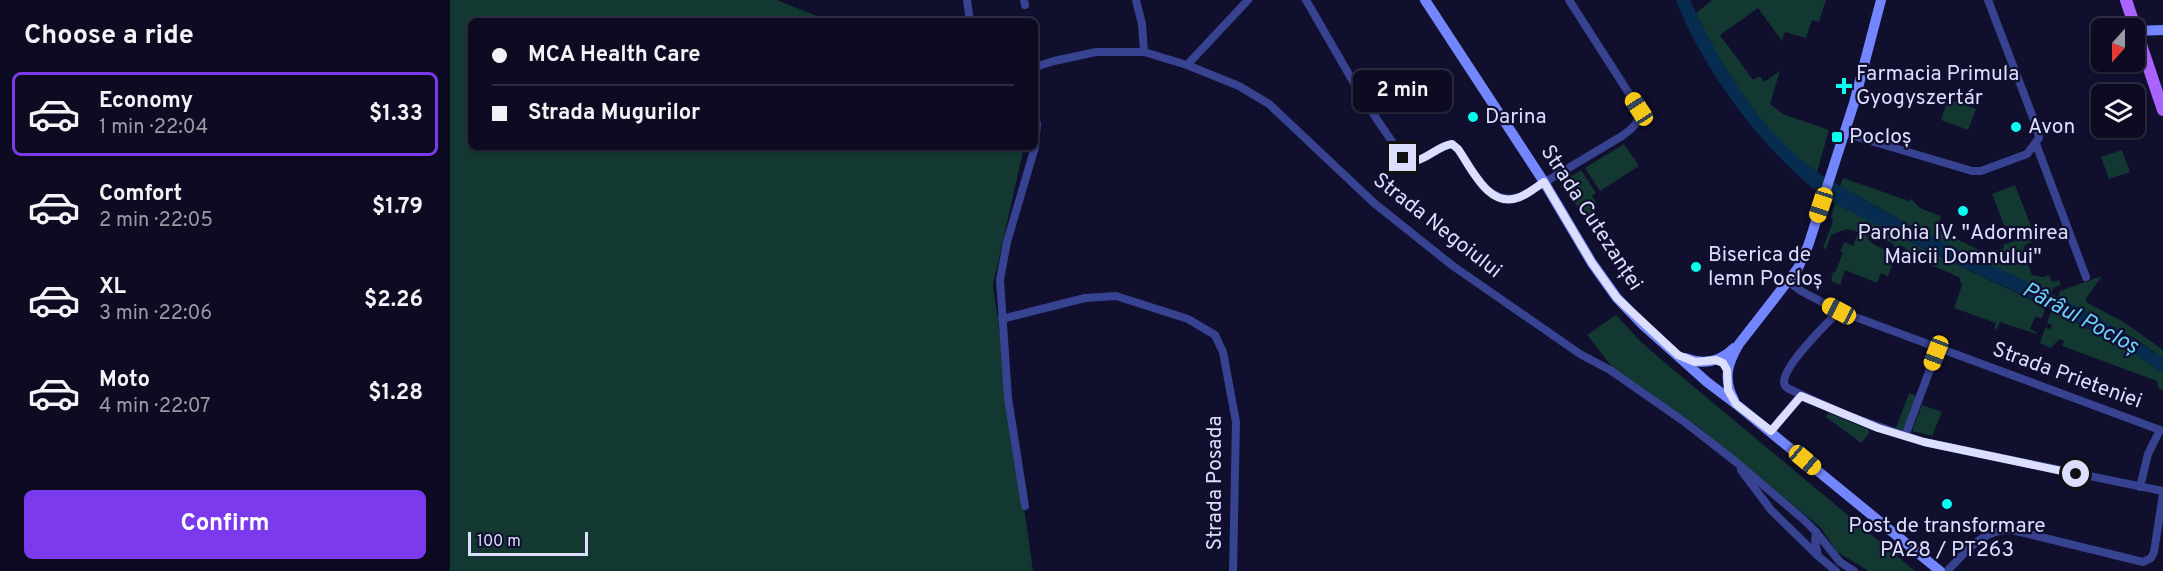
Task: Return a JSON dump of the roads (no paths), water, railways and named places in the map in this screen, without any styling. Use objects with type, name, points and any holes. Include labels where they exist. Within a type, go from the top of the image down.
[{"type":"main road","points":[[2126,0],[2132,18]]},
{"type":"main road","points":[[2145,57],[2163,110]]},
{"type":"street","points":[[967,0],[970,18]]},
{"type":"street","points":[[1136,0],[1143,24],[1144,52]]},
{"type":"street","points":[[1187,65],[1248,0]]},
{"type":"street","points":[[1306,0],[1362,97],[1403,158],[1409,162],[1416,162],[1445,145],[1452,144],[1458,149],[1487,191],[1498,199],[1510,200],[1520,197],[1633,129],[1640,119],[1639,109],[1569,0]]},
{"type":"street","name":"Strada Cutezanței","points":[[1425,0],[1544,182],[1592,263],[1617,298],[1707,382],[1771,431],[1940,571]]},
{"type":"street","points":[[1738,344],[1731,357],[1727,374],[1718,385],[1707,382],[1703,368],[1728,354],[1738,344],[1798,268],[1824,198],[1881,0]]},
{"type":"street","points":[[1844,133],[1972,171],[1981,171],[2027,154],[2039,138],[2037,128],[1988,0]]},
{"type":"street","points":[[2145,31],[2163,30]]},
{"type":"street","name":"Strada Negoiului","points":[[1038,67],[1096,52],[1144,52],[1187,65],[1239,86],[1269,105],[1374,203],[1453,266],[1580,354],[1617,375],[1686,423],[1737,463],[1816,532],[1840,562],[1854,571]]},
{"type":"street","points":[[2036,144],[2086,277]]},
{"type":"street","points":[[1025,506],[1008,398],[1000,280],[1007,242],[1034,150]]},
{"type":"street","name":"Strada Prieteniei","points":[[1788,281],[1801,291],[1839,311],[2160,430],[2148,454],[2140,487]]},
{"type":"street","name":"Strada Posada","points":[[1002,319],[1084,298],[1116,296],[1188,319],[1215,335],[1223,352],[1236,422],[1233,571]]},
{"type":"street","points":[[1839,311],[1797,356],[1784,380],[1784,386],[1843,414],[1924,442],[2163,492],[2154,552],[2151,558],[2143,562],[2012,530],[2001,530],[1977,540],[1947,571]]},
{"type":"street","points":[[1905,436],[1938,348]]},
{"type":"street","points":[[1678,355],[1684,365],[1705,385],[1746,418],[1771,431],[1801,396]]},
{"type":"street","name":"Strada Cutezanței","points":[[1678,355],[1695,362],[1712,361]]},
{"type":"street","points":[[1712,361],[1723,363],[1727,374],[1728,390],[1736,404]]},
{"type":"street","name":"Strada Negoiului","points":[[1737,463],[1771,510],[1836,571]]},
{"type":"street","points":[[1816,532],[1818,556]]},
{"type":"water","name":"Pârâul Pocloș","points":[[1676,0],[1690,0],[1723,64],[1749,103],[1780,139],[1814,170],[1906,223],[2055,296],[2128,335],[2163,358],[2163,373],[2066,316],[1855,214],[1814,189],[1773,150],[1734,103],[1700,51]]},
{"type":"place","name":"Farmacia Primula Gyogyszertár","points":[[1844,86]]},
{"type":"place","name":"Darina","points":[[1473,117]]},
{"type":"place","name":"Avon","points":[[2016,127]]},
{"type":"place","name":"Pocloș","points":[[1837,137]]},
{"type":"place","name":"Parohia IV. \"Adormirea Maicii Domnului\"","points":[[1963,211]]},
{"type":"place","name":"Biserica de lemn Pocloș","points":[[1696,267]]},
{"type":"place","name":"Post de transformare PA28 / PT263","points":[[1947,504]]}]
